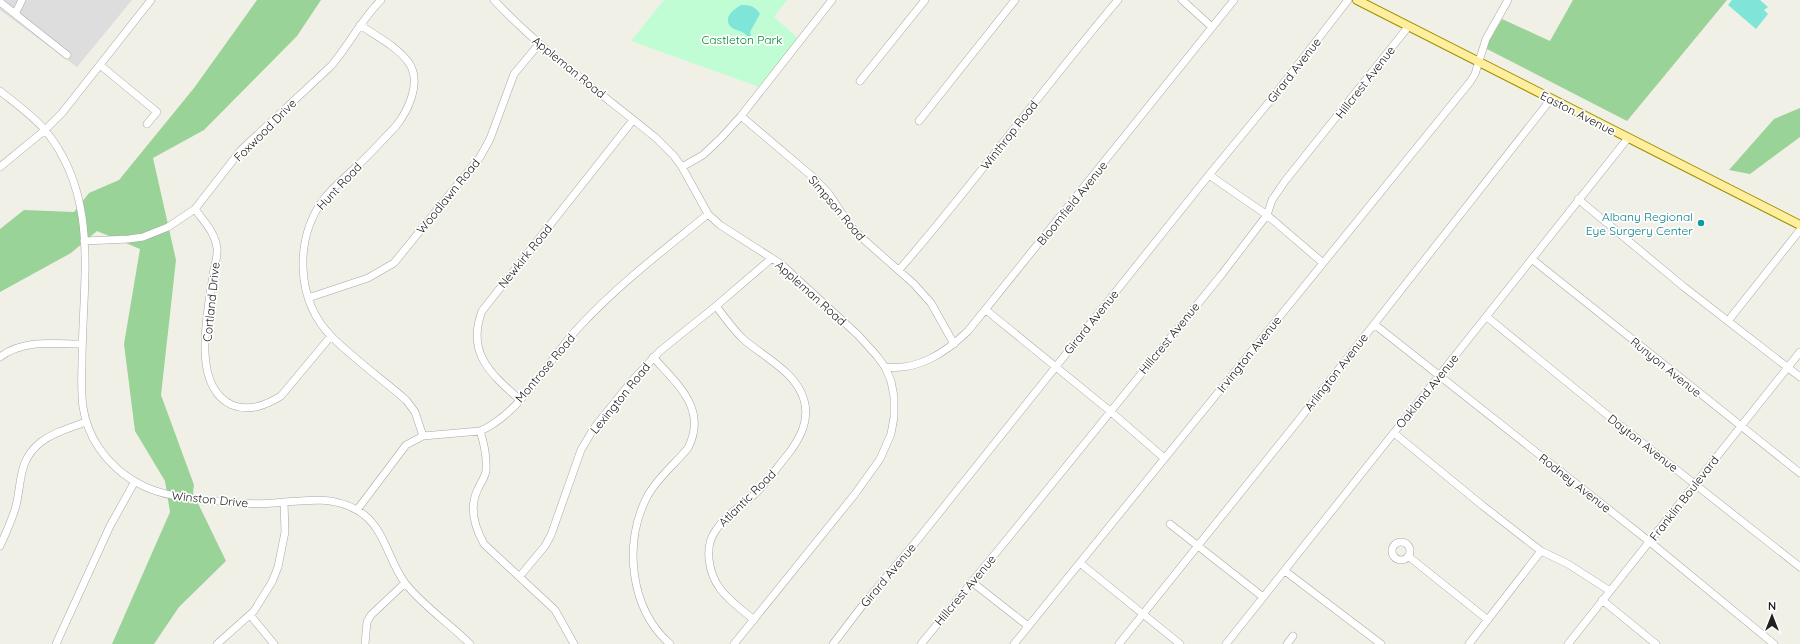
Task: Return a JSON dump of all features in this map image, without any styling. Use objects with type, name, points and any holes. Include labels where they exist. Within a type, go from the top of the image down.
[{"type":"main road","name":"Easton Avenue","points":[[1357,0],[1800,225]]},
{"type":"street","points":[[15,14],[22,0]]},
{"type":"street","points":[[0,167],[45,130],[62,113],[151,0]]},
{"type":"street","name":"Foxwood Drive","points":[[84,241],[129,240],[143,237],[168,227],[195,209],[242,150],[331,66],[342,53],[360,25],[381,0]]},
{"type":"street","name":"Appleman Road","points":[[494,0],[517,25],[634,120],[674,156],[682,167],[708,214],[720,225],[772,258],[858,335],[877,356],[891,381],[894,397],[894,417],[891,434],[880,460],[855,494],[734,644]]},
{"type":"street","points":[[682,167],[703,155],[741,116],[832,0]]},
{"type":"street","points":[[860,80],[925,0]]},
{"type":"street","points":[[919,122],[1013,0]]},
{"type":"street","name":"Winthrop Road","points":[[899,270],[934,230],[1074,51],[1118,0]]},
{"type":"street","points":[[1182,0],[1212,27]]},
{"type":"street","name":"Bloomfield Avenue","points":[[885,368],[898,369],[912,366],[942,353],[968,332],[1234,0]]},
{"type":"street","name":"Girard Avenue","points":[[833,644],[1270,101],[1348,0]]},
{"type":"street","name":"Irvington Avenue","points":[[1014,644],[1470,82],[1475,74],[1486,40],[1508,0]]},
{"type":"street","points":[[0,2],[67,55]]},
{"type":"street","name":"Hunt Road","points":[[360,25],[398,51],[408,62],[412,70],[413,83],[411,99],[402,118],[396,126],[324,198],[314,213],[303,246],[303,274],[308,298],[318,319],[331,336],[406,400],[415,412],[423,436]]},
{"type":"street","name":"Hillcrest Avenue","points":[[921,644],[1110,412],[1267,215],[1272,200],[1285,181],[1408,27]]},
{"type":"street","name":"Woodlawn Road","points":[[308,298],[368,278],[394,263],[480,157],[490,139],[514,74],[539,44]]},
{"type":"street","points":[[100,65],[157,112],[147,124]]},
{"type":"street","name":"Winston Drive","points":[[0,91],[30,115],[45,130],[64,158],[78,192],[83,213],[84,241],[82,396],[86,422],[100,449],[117,469],[134,483],[160,493],[187,499],[245,503],[324,500],[340,502],[358,510],[376,527],[386,544],[398,573],[412,592],[470,644]]},
{"type":"street","name":"Arlington Avenue","points":[[1119,644],[1551,99]]},
{"type":"street","name":"Simpson Road","points":[[741,116],[814,178],[829,194],[849,224],[861,237],[914,284],[930,303],[954,344]]},
{"type":"street","name":"Newkirk Road","points":[[519,399],[494,377],[481,357],[478,342],[478,326],[482,312],[634,120]]},
{"type":"street","name":"Oakland Avenue","points":[[1226,644],[1532,260],[1578,199],[1628,138]]},
{"type":"street","points":[[1209,175],[1267,215],[1323,263]]},
{"type":"street","points":[[1578,199],[1684,288],[1800,377]]},
{"type":"street","name":"Cortland Drive","points":[[195,209],[212,232],[215,238],[217,250],[205,335],[207,368],[210,383],[219,396],[226,402],[238,407],[256,407],[270,403],[281,396],[331,336]]},
{"type":"street","name":"Montrose Road","points":[[358,510],[406,445],[423,436],[480,431],[495,423],[533,385],[579,327],[610,295],[708,214]]},
{"type":"street","points":[[1728,321],[1800,230]]},
{"type":"street","name":"Lexington Road","points":[[520,576],[545,546],[551,535],[581,450],[591,433],[631,382],[653,357],[772,258]]},
{"type":"street","name":"Runyon Avenue","points":[[1532,260],[1800,473]]},
{"type":"street","name":"Atlantic Road","points":[[716,306],[733,329],[794,380],[801,390],[805,402],[804,428],[798,441],[757,492],[722,521],[715,530],[711,540],[708,555],[712,578],[721,592],[754,620]]},
{"type":"street","points":[[986,310],[1164,458]]},
{"type":"street","name":"Dayton Avenue","points":[[1486,317],[1800,567]]},
{"type":"street","name":"Rodney Avenue","points":[[1374,324],[1650,542],[1774,644]]},
{"type":"street","points":[[0,357],[19,346],[30,344],[82,344]]},
{"type":"street","name":"Franklin Boulevard","points":[[1568,644],[1742,427],[1800,352]]},
{"type":"street","points":[[653,357],[686,394],[694,415],[692,440],[688,448],[647,497],[636,522],[634,536],[633,553],[637,586],[646,611],[657,630],[670,644]]},
{"type":"street","points":[[0,546],[13,517],[21,470],[27,456],[34,448],[52,435],[86,422]]},
{"type":"street","points":[[480,431],[486,457],[486,472],[475,500],[475,526],[484,544],[555,610],[574,644]]},
{"type":"street","points":[[1394,432],[1483,506],[1541,551],[1578,570],[1610,591]]},
{"type":"street","points":[[56,644],[110,526],[134,483]]},
{"type":"street","points":[[217,644],[250,615],[272,582],[278,568],[285,532],[284,502]]},
{"type":"street","points":[[1170,524],[1263,597]]},
{"type":"street","points":[[1469,644],[1541,551]]},
{"type":"street","points":[[1408,556],[1488,620]]},
{"type":"street","points":[[1080,563],[1180,644]]},
{"type":"street","points":[[1285,571],[1377,643]]},
{"type":"street","points":[[972,582],[1028,626]]},
{"type":"street","points":[[365,644],[367,622],[371,615],[405,583]]},
{"type":"street","points":[[1602,600],[1656,644]]},
{"type":"street","points":[[250,615],[274,644]]},
{"type":"street","points":[[1287,644],[1293,636]]},
{"type":"shaded area","points":[[0,0],[132,0],[77,67],[0,10]]},
{"type":"shaded area","points":[[1732,0],[1760,0],[1768,7],[1764,10],[1768,14],[1756,29],[1728,5]]},
{"type":"shaded area","points":[[741,5],[752,6],[760,14],[750,32],[751,36],[748,37],[744,33],[731,27],[728,20],[728,17],[732,11]]},
{"type":"green space","points":[[257,0],[321,0],[297,36],[204,130],[153,158],[176,260],[161,395],[194,485],[193,493],[226,561],[179,607],[154,644],[112,644],[170,512],[165,481],[135,431],[124,344],[140,249],[97,231],[71,253],[0,292],[0,229],[24,210],[74,212],[89,193],[119,180],[194,88]]},
{"type":"green space","name":"Castleton Park","points":[[664,0],[787,0],[774,17],[800,40],[762,88],[631,41]]},
{"type":"green space","points":[[1573,0],[1727,0],[1627,121],[1485,48],[1502,19],[1550,41]]},
{"type":"green space","points":[[1800,108],[1800,137],[1750,174],[1729,170],[1774,119]]},
{"type":"place","name":"Albany Regional Eye Surgery Center","points":[[1701,223]]}]
